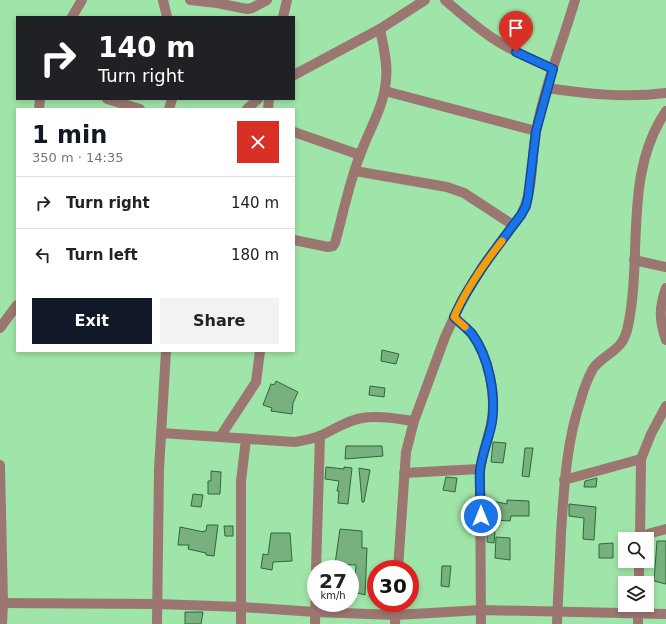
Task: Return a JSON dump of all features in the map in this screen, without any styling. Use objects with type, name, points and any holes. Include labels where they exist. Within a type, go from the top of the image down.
[{"type":"street","points":[[73,16],[82,0]]},
{"type":"street","points":[[163,0],[167,16]]},
{"type":"street","points":[[190,0],[217,2],[247,9],[267,0]]},
{"type":"street","points":[[283,16],[287,0]]},
{"type":"street","points":[[295,74],[380,29],[425,0]]},
{"type":"street","points":[[445,0],[468,20],[495,40],[516,52],[553,69]]},
{"type":"street","points":[[399,560],[406,452],[414,421],[445,337],[462,300],[483,266],[526,206],[536,131],[547,88],[575,0]]},
{"type":"street","points":[[295,240],[328,248],[333,246],[360,155],[385,92],[386,59],[380,29]]},
{"type":"street","points":[[547,88],[591,95],[648,95],[666,93]]},
{"type":"street","points":[[385,92],[536,131]]},
{"type":"street","points":[[110,100],[137,108]]},
{"type":"street","points":[[248,108],[257,100]]},
{"type":"street","points":[[557,624],[564,480],[571,435],[581,399],[593,369],[622,344],[628,327],[631,310],[638,198],[642,165],[651,138],[666,111]]},
{"type":"street","points":[[295,132],[360,155]]},
{"type":"street","points":[[355,171],[447,187],[464,193],[513,225]]},
{"type":"street","points":[[634,260],[666,267]]},
{"type":"street","points":[[666,288],[661,302],[660,315],[666,340]]},
{"type":"street","points":[[0,328],[16,306]]},
{"type":"street","points":[[454,317],[472,334],[481,350],[489,372],[493,390],[494,405],[492,422],[480,469],[482,624]]},
{"type":"street","points":[[157,624],[159,477],[166,352]]},
{"type":"street","points":[[220,437],[256,382],[260,352]]},
{"type":"street","points":[[640,532],[642,460],[650,434],[666,406]]},
{"type":"street","points":[[162,432],[295,442],[320,436],[340,425],[361,418],[383,417],[414,421]]},
{"type":"street","points":[[316,560],[320,436]]},
{"type":"street","points":[[242,624],[241,481],[246,438]]},
{"type":"street","points":[[564,480],[642,460]]},
{"type":"street","points":[[0,465],[2,624]]},
{"type":"street","points":[[404,473],[480,469]]},
{"type":"street","points":[[654,533],[666,529]]},
{"type":"street","points":[[2,603],[157,604],[242,607],[307,611]]},
{"type":"street","points":[[315,624],[315,612],[395,619],[482,610],[557,612],[618,610]]},
{"type":"street","points":[[638,612],[638,624]]},
{"type":"street","points":[[654,612],[666,614]]},
{"type":"building","points":[[382,350],[399,354],[396,364],[381,361]]},
{"type":"building","points":[[276,381],[298,392],[293,403],[292,414],[271,411],[272,408],[263,405],[271,384],[274,385]]},
{"type":"building","points":[[370,386],[385,388],[384,397],[369,395]]},
{"type":"building","points":[[493,442],[506,443],[503,463],[491,462]]},
{"type":"building","points":[[346,446],[382,446],[383,456],[345,459]]},
{"type":"building","points":[[525,448],[533,448],[529,477],[522,476]]},
{"type":"building","points":[[326,467],[344,469],[344,467],[352,468],[348,504],[338,503],[339,491],[337,491],[339,481],[325,479]]},
{"type":"building","points":[[359,468],[370,470],[364,502],[362,502]]},
{"type":"building","points":[[211,471],[221,472],[220,494],[208,494],[208,481],[211,481]]},
{"type":"building","points":[[446,477],[457,478],[455,492],[443,490]]},
{"type":"building","points":[[597,478],[596,487],[584,487],[585,481]]},
{"type":"building","points":[[193,494],[203,495],[201,507],[191,506]]},
{"type":"building","points":[[507,500],[529,501],[529,516],[511,516],[510,521],[497,520],[498,514],[487,513],[487,502],[492,501],[507,504]]},
{"type":"building","points":[[569,504],[596,507],[594,540],[583,539],[584,518],[569,516]]},
{"type":"building","points":[[207,525],[218,525],[214,556],[188,549],[189,545],[178,545],[180,527],[204,532],[206,531]]},
{"type":"building","points":[[224,526],[233,526],[233,536],[225,536]]},
{"type":"building","points":[[340,529],[362,531],[362,548],[367,548],[365,595],[359,593],[359,560],[336,560]]},
{"type":"building","points":[[487,531],[495,532],[494,543],[487,542]]},
{"type":"building","points":[[271,533],[290,533],[292,561],[273,562],[272,570],[261,568],[263,554],[268,555]]},
{"type":"building","points":[[496,537],[510,538],[510,560],[495,558]]},
{"type":"building","points":[[657,541],[666,541],[666,584],[654,581]]},
{"type":"building","points":[[613,543],[613,558],[599,558],[599,544]]},
{"type":"building","points":[[442,566],[451,566],[449,587],[441,586]]},
{"type":"building","points":[[185,612],[203,612],[201,624],[185,624]]},
{"type":"slow traffic","points":[[465,327],[454,317],[469,288],[502,241]]},
{"type":"route","points":[[481,516],[480,469],[492,422],[494,405],[493,390],[489,372],[481,350],[472,334],[454,317],[462,300],[483,266],[526,206],[536,131],[553,69],[516,52]]}]
